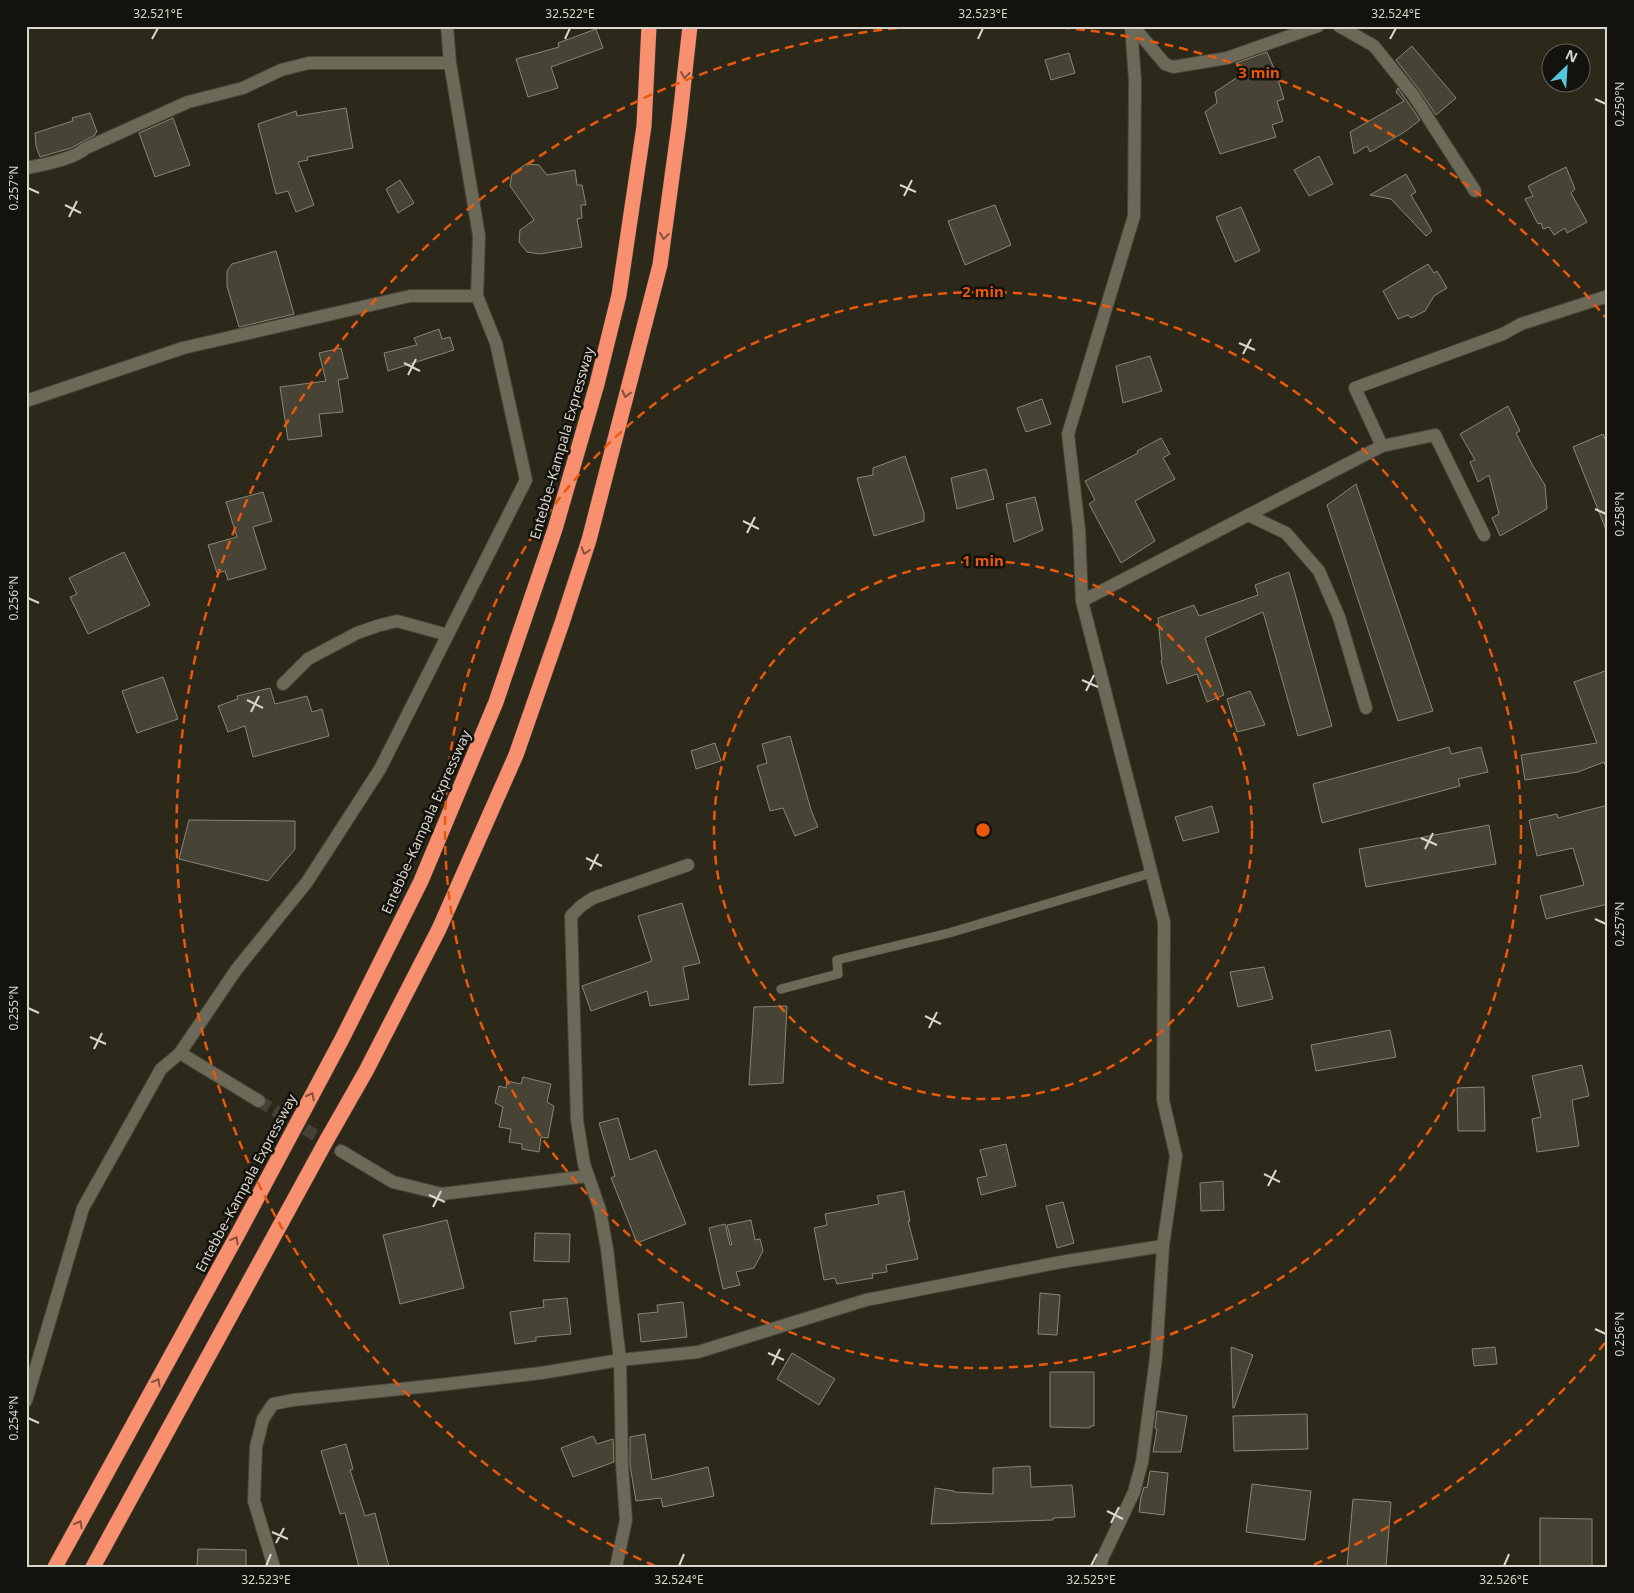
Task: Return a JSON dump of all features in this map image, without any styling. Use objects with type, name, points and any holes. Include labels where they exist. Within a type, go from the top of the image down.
[{"type":"highway","name":"Entebbe–Kampala Expressway","points":[[55,1567],[239,1232],[342,1039],[421,881],[496,702],[555,529],[597,384],[619,295],[644,126],[649,26]]},
{"type":"highway","points":[[93,1567],[370,1063],[439,929],[516,755],[589,540],[660,265],[690,26]]},
{"type":"street","points":[[26,1401],[82,1208],[161,1069],[180,1053],[236,970],[307,882],[380,769],[526,480],[496,342],[477,296],[479,236],[450,63],[447,26]]},
{"type":"street","points":[[1132,26],[1165,64],[1173,67],[1227,58],[1318,26]]},
{"type":"street","points":[[1100,1567],[1134,1492],[1142,1462],[1156,1358],[1163,1246],[1176,1156],[1163,1100],[1164,922],[1082,600],[1079,530],[1068,434],[1134,216],[1132,26]]},
{"type":"street","points":[[1339,26],[1374,46],[1380,53],[1414,96],[1474,191]]},
{"type":"street","points":[[26,168],[80,153],[95,144],[188,102],[243,88],[281,70],[309,63],[450,63]]},
{"type":"street","points":[[26,400],[183,348],[410,296],[477,296]]},
{"type":"street","points":[[1382,446],[1355,388],[1503,334],[1521,324],[1608,296]]},
{"type":"street","points":[[1082,600],[1382,446],[1435,435],[1484,535]]},
{"type":"street","points":[[1248,515],[1286,533],[1319,571],[1339,616],[1366,708]]},
{"type":"street","points":[[283,684],[308,659],[357,633],[377,626],[396,622],[448,635]]},
{"type":"street","points":[[616,1567],[626,1520],[622,1465],[620,1360],[607,1249],[600,1210],[584,1164],[577,1120],[571,916],[580,906],[593,898],[688,865]]},
{"type":"street","points":[[180,1053],[259,1101]]},
{"type":"street","points":[[341,1151],[393,1182],[442,1194],[588,1176]]},
{"type":"street","points":[[274,1567],[254,1501],[256,1448],[263,1419],[273,1404],[293,1400],[541,1373],[620,1360],[698,1352],[866,1300],[1061,1262],[1163,1246]]},
{"type":"lane","points":[[781,990],[838,974],[837,960],[949,932],[1151,873]]},
{"type":"building","points":[[596,29],[603,48],[551,67],[558,88],[528,97],[516,59],[559,47],[558,43]]},
{"type":"building","points":[[1412,46],[1456,98],[1436,115],[1396,60]]},
{"type":"building","points":[[1267,52],[1284,99],[1277,101],[1283,121],[1272,125],[1276,137],[1220,154],[1205,112],[1217,103],[1215,92],[1241,75],[1236,63]]},
{"type":"building","points":[[1069,53],[1075,73],[1051,80],[1045,60]]},
{"type":"building","points":[[1398,88],[1420,120],[1406,131],[1370,152],[1367,146],[1354,154],[1350,132],[1404,101],[1396,92]]},
{"type":"building","points":[[346,108],[353,148],[307,157],[308,160],[298,162],[314,205],[296,212],[288,191],[276,194],[258,124],[296,111],[297,116]]},
{"type":"building","points":[[90,113],[97,132],[95,135],[71,148],[40,157],[36,146],[35,133],[73,121],[72,118]]},
{"type":"building","points":[[173,118],[190,165],[155,177],[139,133]]},
{"type":"building","points":[[1319,156],[1333,184],[1309,196],[1294,170]]},
{"type":"building","points":[[526,164],[539,165],[547,175],[575,170],[577,185],[582,185],[586,205],[581,205],[582,218],[577,219],[582,247],[540,254],[527,252],[519,242],[520,230],[534,220],[510,186],[512,174]]},
{"type":"building","points":[[1566,167],[1575,189],[1571,193],[1587,222],[1567,233],[1565,228],[1554,235],[1549,227],[1543,229],[1541,223],[1538,224],[1525,199],[1533,196],[1528,186]]},
{"type":"building","points":[[1406,174],[1416,192],[1411,195],[1432,231],[1426,236],[1391,199],[1370,195]]},
{"type":"building","points":[[400,180],[414,203],[398,213],[386,189]]},
{"type":"building","points":[[995,205],[1011,245],[965,265],[948,221]]},
{"type":"building","points":[[1241,207],[1260,251],[1235,262],[1216,217]]},
{"type":"building","points":[[276,251],[294,314],[239,327],[227,286],[227,271],[232,264]]},
{"type":"building","points":[[1428,264],[1434,273],[1437,271],[1447,288],[1434,296],[1425,311],[1411,318],[1408,315],[1398,319],[1383,291]]},
{"type":"building","points":[[439,329],[442,339],[450,337],[454,350],[388,371],[384,353],[417,345],[414,338]]},
{"type":"building","points":[[341,348],[348,378],[338,380],[343,412],[319,414],[322,436],[288,440],[280,387],[326,381],[319,353]]},
{"type":"building","points":[[1150,356],[1162,391],[1123,403],[1116,366]]},
{"type":"building","points":[[1042,399],[1051,424],[1026,432],[1017,408]]},
{"type":"building","points":[[1508,406],[1520,431],[1516,433],[1545,485],[1547,509],[1500,536],[1492,518],[1499,514],[1489,475],[1478,482],[1470,462],[1475,460],[1460,434]]},
{"type":"building","points":[[1603,434],[1608,446],[1607,532],[1573,447]]},
{"type":"building","points":[[1161,438],[1170,454],[1163,458],[1175,479],[1135,501],[1155,541],[1121,563],[1089,504],[1095,500],[1085,481],[1138,453],[1137,451]]},
{"type":"building","points":[[905,456],[924,513],[924,521],[874,536],[857,478],[873,475],[873,468]]},
{"type":"building","points":[[986,469],[994,499],[957,509],[951,478]]},
{"type":"building","points":[[1356,484],[1433,711],[1398,721],[1327,505]]},
{"type":"building","points":[[263,492],[272,521],[253,527],[266,569],[228,580],[225,571],[217,573],[208,545],[237,537],[226,502]]},
{"type":"building","points":[[1035,497],[1043,530],[1014,542],[1006,504]]},
{"type":"building","points":[[124,552],[150,605],[88,634],[70,597],[77,594],[69,578]]},
{"type":"building","points":[[1289,572],[1332,726],[1298,736],[1263,612],[1205,638],[1224,695],[1207,702],[1197,674],[1167,684],[1161,661],[1158,618],[1194,605],[1199,616],[1258,595],[1255,585]]},
{"type":"building","points":[[1608,670],[1608,767],[1606,767],[1604,762],[1578,772],[1525,780],[1521,755],[1597,743],[1574,682]]},
{"type":"building","points":[[163,677],[178,719],[137,733],[122,691]]},
{"type":"building","points":[[270,688],[275,704],[307,696],[312,712],[322,709],[329,736],[253,757],[245,726],[228,732],[218,706],[238,699],[237,696]]},
{"type":"building","points":[[1250,691],[1265,725],[1237,732],[1227,699]]},
{"type":"building","points":[[790,736],[811,810],[818,827],[795,836],[783,808],[770,811],[757,766],[767,763],[762,744]]},
{"type":"building","points":[[715,743],[721,761],[696,769],[691,751]]},
{"type":"building","points":[[1449,747],[1451,754],[1481,747],[1488,772],[1458,779],[1460,786],[1322,823],[1313,784]]},
{"type":"building","points":[[1608,805],[1608,904],[1546,919],[1540,896],[1584,885],[1573,848],[1537,856],[1529,820],[1557,814],[1558,818]]},
{"type":"building","points":[[1212,806],[1219,832],[1183,841],[1175,817]]},
{"type":"building","points":[[189,820],[295,821],[295,849],[268,881],[179,859]]},
{"type":"building","points":[[1489,825],[1496,864],[1366,887],[1359,849]]},
{"type":"building","points":[[682,903],[700,963],[683,967],[689,999],[650,1006],[647,991],[591,1011],[582,986],[652,961],[638,916]]},
{"type":"building","points":[[1264,967],[1273,999],[1238,1007],[1230,972]]},
{"type":"building","points":[[787,1006],[783,1083],[749,1085],[754,1007]]},
{"type":"building","points":[[1390,1030],[1396,1057],[1316,1071],[1311,1045]]},
{"type":"building","points":[[1582,1065],[1589,1096],[1572,1100],[1579,1146],[1537,1152],[1532,1119],[1541,1117],[1532,1076]]},
{"type":"building","points":[[523,1077],[551,1084],[547,1102],[554,1106],[548,1138],[541,1137],[539,1152],[522,1149],[522,1144],[509,1142],[511,1129],[499,1127],[503,1107],[495,1103],[499,1086],[506,1088],[507,1081],[521,1084]]},
{"type":"building","points":[[1484,1087],[1485,1131],[1458,1131],[1457,1088]]},
{"type":"building","points":[[618,1118],[630,1160],[656,1150],[686,1224],[637,1243],[611,1178],[615,1176],[599,1123]]},
{"type":"building","points":[[1006,1144],[1016,1186],[981,1195],[977,1178],[987,1176],[980,1150]]},
{"type":"building","points":[[1223,1181],[1224,1210],[1201,1211],[1200,1183]]},
{"type":"building","points":[[904,1191],[910,1221],[908,1221],[918,1259],[886,1265],[887,1272],[872,1274],[873,1278],[837,1284],[835,1278],[824,1280],[814,1228],[827,1225],[825,1214],[879,1204],[877,1196]]},
{"type":"building","points":[[1063,1202],[1074,1243],[1057,1248],[1046,1206]]},
{"type":"building","points":[[447,1220],[464,1288],[400,1304],[383,1235]]},
{"type":"building","points":[[751,1220],[755,1240],[760,1239],[763,1251],[754,1268],[736,1272],[740,1285],[723,1289],[709,1228],[725,1224],[730,1245],[732,1245],[727,1225]]},
{"type":"building","points":[[535,1233],[570,1234],[569,1262],[534,1261]]},
{"type":"building","points":[[1040,1293],[1060,1295],[1057,1335],[1038,1334]]},
{"type":"building","points":[[567,1298],[571,1334],[536,1337],[536,1341],[515,1344],[510,1312],[544,1307],[543,1300]]},
{"type":"building","points":[[683,1302],[687,1337],[641,1342],[638,1314],[658,1312],[657,1305]]},
{"type":"building","points":[[1231,1347],[1253,1355],[1234,1408],[1233,1408]]},
{"type":"building","points":[[1495,1347],[1497,1364],[1474,1366],[1472,1349]]},
{"type":"building","points":[[792,1353],[835,1379],[819,1405],[777,1379]]},
{"type":"building","points":[[1050,1372],[1094,1372],[1094,1426],[1090,1426],[1090,1428],[1050,1427]]},
{"type":"building","points":[[1157,1411],[1187,1416],[1181,1452],[1153,1452],[1157,1429],[1155,1428]]},
{"type":"building","points":[[1307,1414],[1308,1449],[1234,1451],[1233,1416]]},
{"type":"building","points":[[645,1434],[652,1480],[708,1467],[714,1496],[663,1507],[661,1498],[636,1501],[630,1465],[630,1437]]},
{"type":"building","points":[[593,1436],[597,1444],[613,1439],[614,1462],[573,1477],[561,1448]]},
{"type":"building","points":[[346,1444],[353,1469],[350,1470],[365,1516],[375,1513],[389,1567],[359,1567],[345,1513],[340,1514],[321,1451]]},
{"type":"building","points":[[1030,1466],[1031,1487],[1072,1485],[1075,1517],[1053,1518],[1053,1520],[931,1524],[935,1488],[954,1492],[993,1494],[993,1468]]},
{"type":"building","points":[[1150,1471],[1168,1473],[1164,1515],[1139,1512],[1141,1497],[1144,1487],[1147,1488]]},
{"type":"building","points":[[1252,1484],[1311,1491],[1305,1540],[1246,1532]]},
{"type":"building","points":[[1353,1499],[1391,1502],[1386,1567],[1347,1567]]},
{"type":"building","points":[[1540,1518],[1592,1519],[1592,1567],[1540,1567]]},
{"type":"building","points":[[198,1549],[246,1550],[246,1567],[197,1567]]},
{"type":"tunnel","points":[[259,1101],[341,1151]]}]
